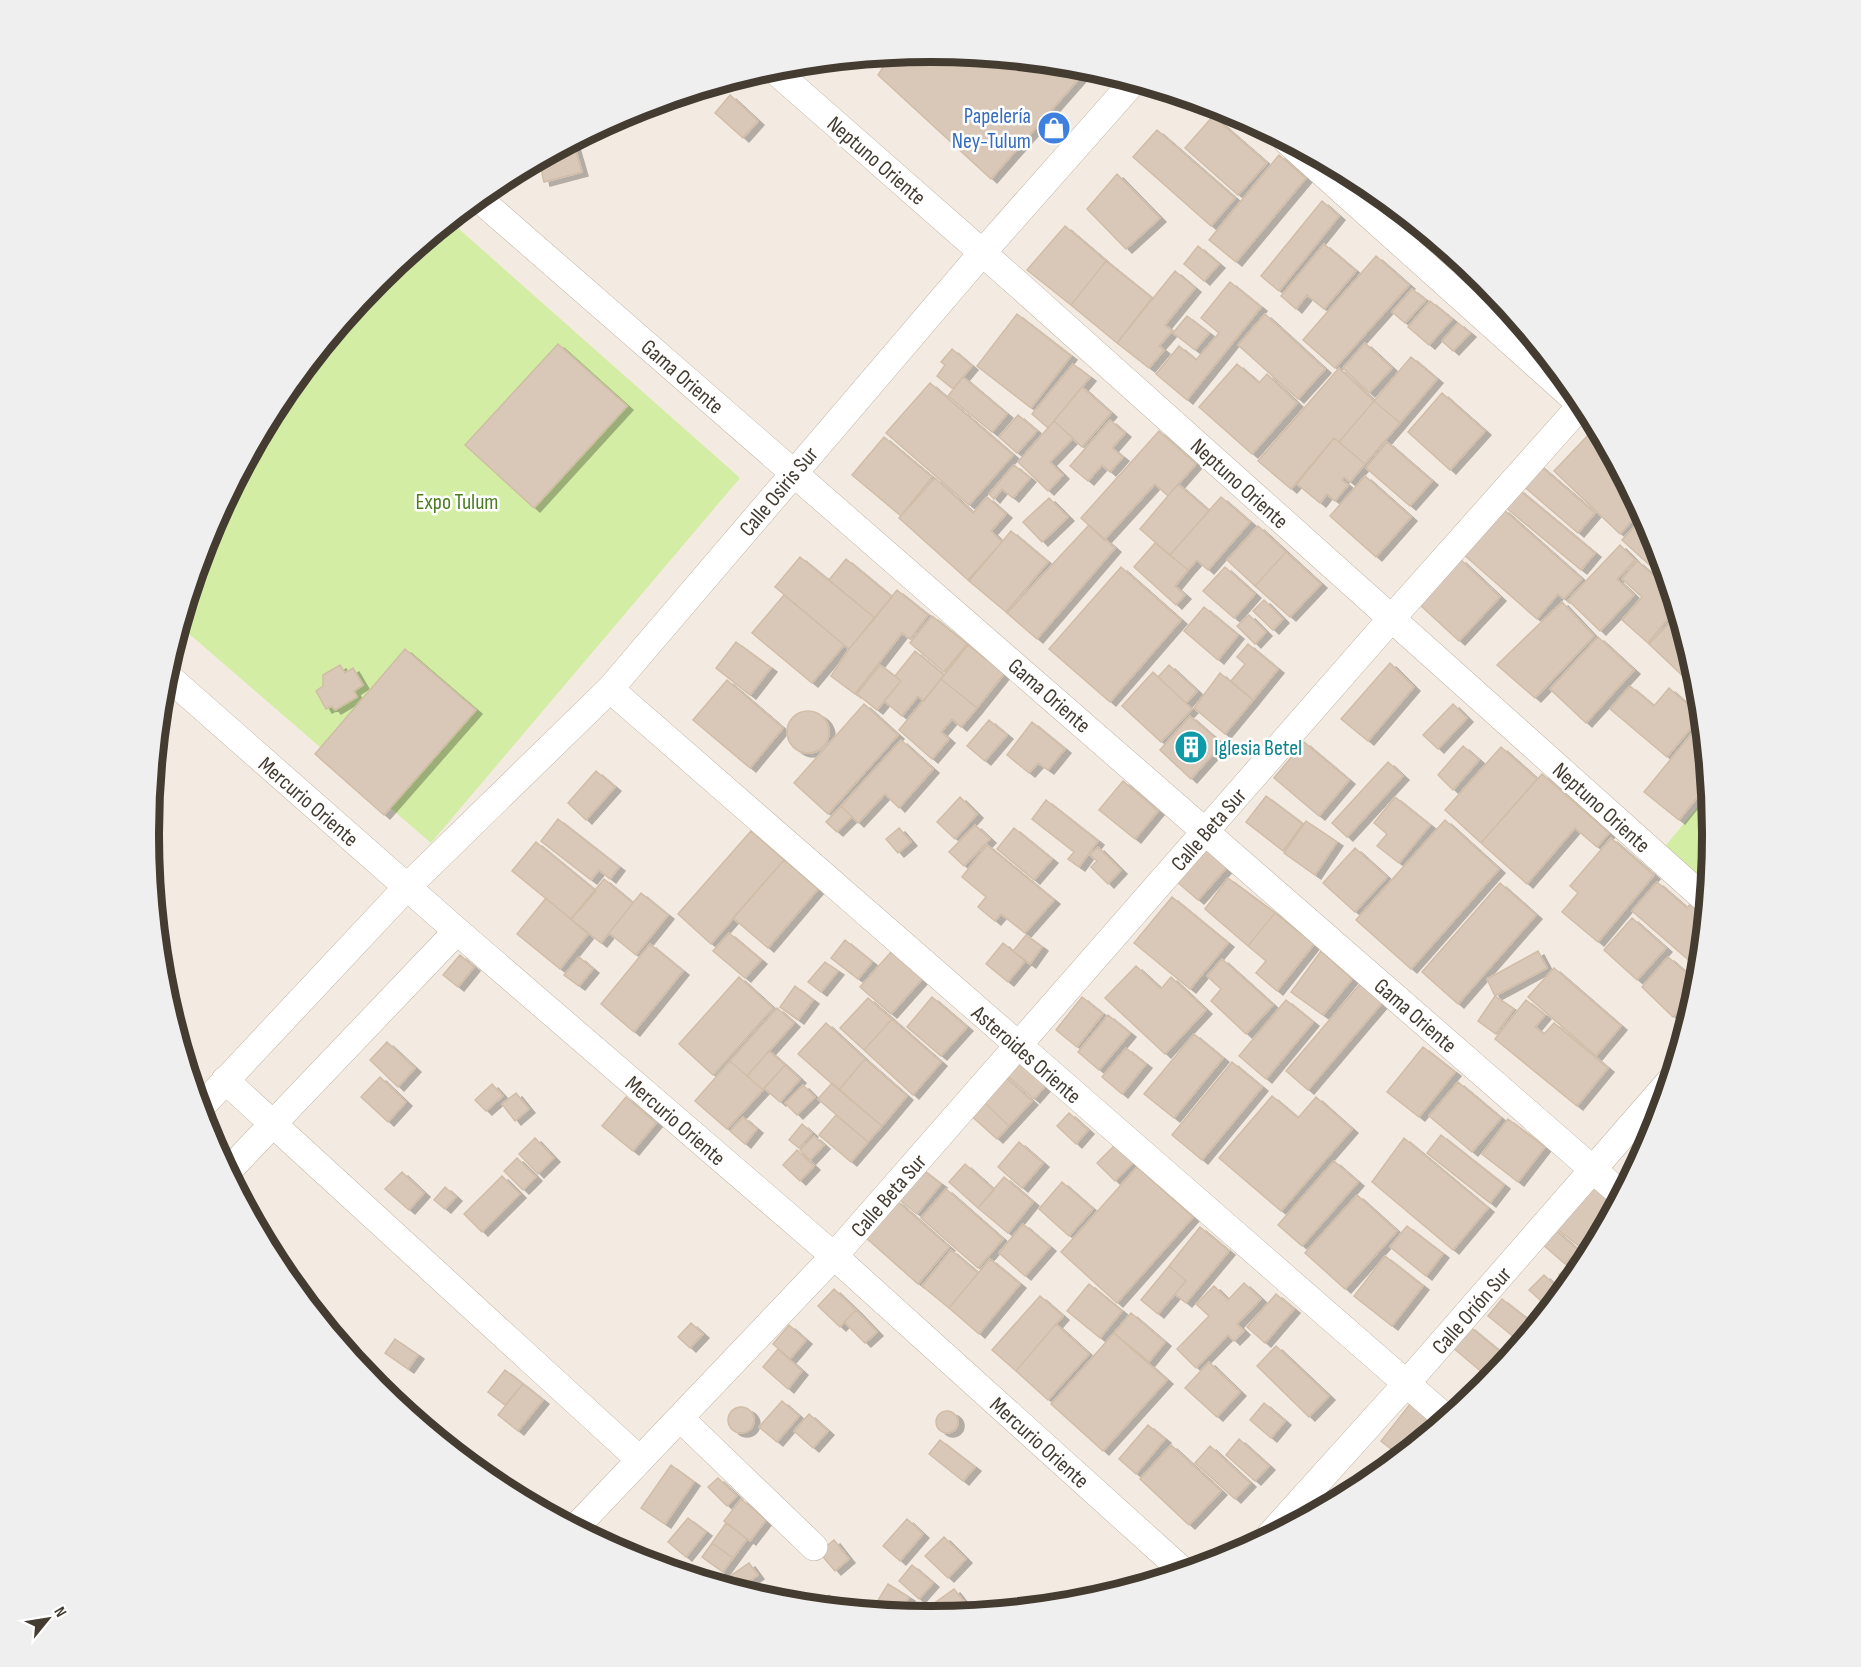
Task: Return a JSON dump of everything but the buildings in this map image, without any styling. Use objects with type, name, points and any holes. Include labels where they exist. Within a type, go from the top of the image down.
[{"type":"street","name":"Neptuno Oriente","points":[[781,76],[1700,895]]},
{"type":"street","name":"Calle Osiris Sur","points":[[207,1092],[407,887],[610,689],[982,253],[1128,88]]},
{"type":"street","points":[[1311,162],[1553,379]]},
{"type":"street","name":"Gama Oriente","points":[[485,204],[1615,1189]]},
{"type":"street","name":"Calle Beta Sur","points":[[581,1522],[834,1256],[1392,619],[1577,413]]},
{"type":"street","name":"Mercurio Oriente","points":[[173,681],[457,931],[834,1256],[1176,1566]]},
{"type":"street","name":"Asteroides Oriente","points":[[610,689],[1441,1413]]},
{"type":"street","points":[[234,1165],[457,931]]},
{"type":"street","points":[[207,1092],[272,1125],[640,1460]]},
{"type":"street","name":"Calle Orión Sur","points":[[1284,1519],[1407,1384],[1656,1097]]},
{"type":"street","points":[[680,1418],[814,1547]]},
{"type":"green space","name":"Expo Tulum","points":[[455,226],[740,478],[431,843],[186,631],[199,585],[217,538],[262,447],[289,405],[350,324],[421,253]]},
{"type":"green space","points":[[1701,802],[1701,885],[1662,850]]},
{"type":"place","name":"Papelería Ney-Tulum","points":[[1054,128]]},
{"type":"place","name":"Iglesia Betel","points":[[1191,747]]}]
